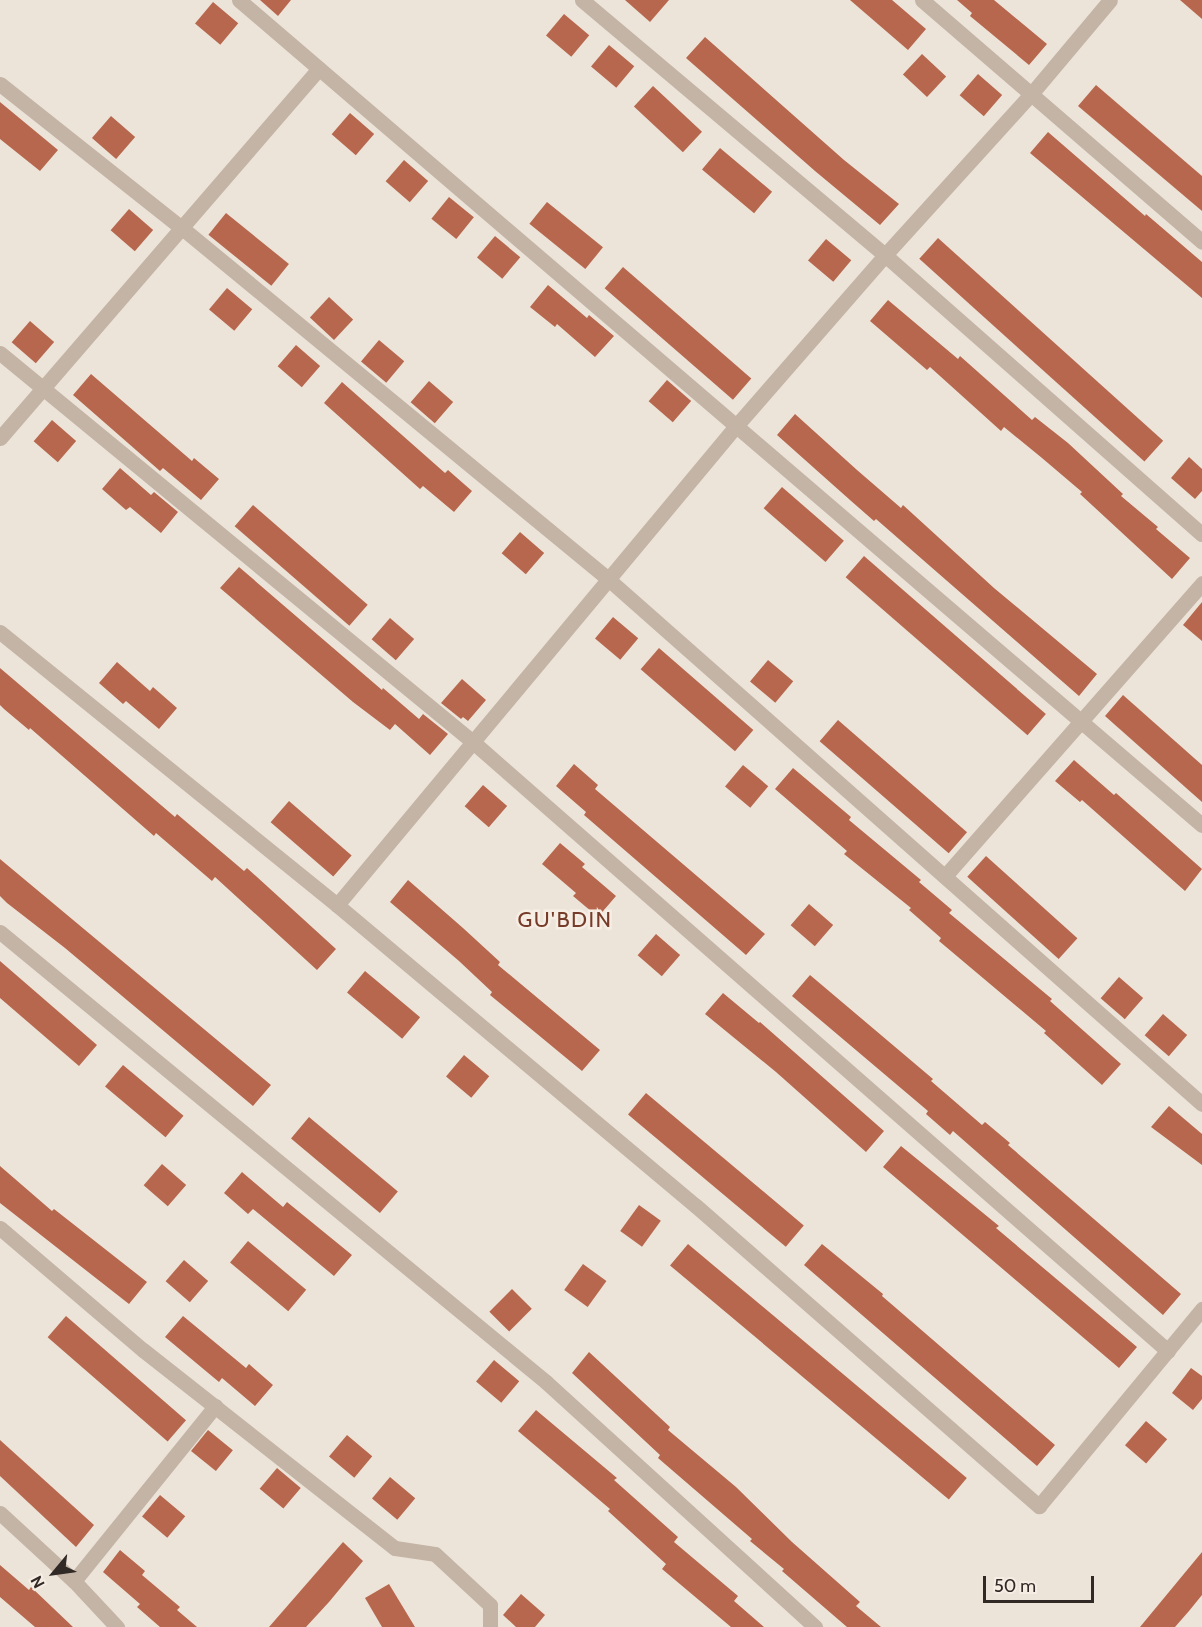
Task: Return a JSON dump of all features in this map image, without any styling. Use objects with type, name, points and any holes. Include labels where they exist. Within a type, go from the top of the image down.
[{"type":"street","points":[[239,0],[1202,825]]},
{"type":"street","points":[[582,0],[885,255],[1202,534]]},
{"type":"street","points":[[922,0],[1202,242]]},
{"type":"street","points":[[337,905],[607,578],[736,426],[885,255],[1032,93],[1110,0]]},
{"type":"street","points":[[0,438],[319,69]]},
{"type":"street","points":[[0,84],[183,228],[607,578],[1202,1104]]},
{"type":"street","points":[[0,353],[473,742],[1168,1351]]},
{"type":"street","points":[[945,876],[1202,583]]},
{"type":"street","points":[[0,632],[337,905],[696,1206],[1039,1506],[1202,1309]]},
{"type":"street","points":[[0,932],[546,1382],[815,1627]]},
{"type":"street","points":[[0,1228],[143,1350],[395,1548],[435,1554],[490,1605],[490,1627]]},
{"type":"street","points":[[74,1581],[215,1406]]},
{"type":"street","points":[[0,1513],[74,1581],[117,1627]]},
{"type":"building","points":[[260,0],[291,0],[278,16]]},
{"type":"building","points":[[625,0],[669,0],[650,22]]},
{"type":"building","points":[[850,0],[892,0],[926,29],[908,50]]},
{"type":"building","points":[[957,0],[994,0],[1047,44],[1029,65],[970,16],[972,13]]},
{"type":"building","points":[[1180,0],[1202,0],[1202,19]]},
{"type":"building","points":[[213,2],[238,23],[220,45],[195,23]]},
{"type":"building","points":[[564,14],[589,35],[571,57],[546,35]]},
{"type":"building","points":[[705,37],[844,160],[899,204],[880,225],[686,58]]},
{"type":"building","points":[[609,45],[634,66],[616,88],[591,66]]},
{"type":"building","points":[[922,54],[946,77],[927,97],[903,74]]},
{"type":"building","points":[[978,74],[1002,95],[984,116],[960,95]]},
{"type":"building","points":[[1096,85],[1202,176],[1202,211],[1078,106]]},
{"type":"building","points":[[653,86],[702,132],[683,152],[634,106]]},
{"type":"building","points":[[0,102],[58,150],[40,171],[0,139]]},
{"type":"building","points":[[350,113],[374,134],[356,155],[332,134]]},
{"type":"building","points":[[111,116],[135,137],[116,159],[92,138]]},
{"type":"building","points":[[1048,132],[1202,262],[1202,298],[1030,153]]},
{"type":"building","points":[[720,148],[772,192],[754,213],[702,169]]},
{"type":"building","points":[[404,160],[428,181],[410,202],[386,181]]},
{"type":"building","points":[[449,197],[474,217],[456,239],[431,219]]},
{"type":"building","points":[[547,202],[603,247],[585,269],[529,224]]},
{"type":"building","points":[[129,209],[153,230],[135,251],[111,230]]},
{"type":"building","points":[[226,213],[289,264],[271,286],[208,235]]},
{"type":"building","points":[[495,236],[520,257],[502,279],[477,257]]},
{"type":"building","points":[[938,238],[1163,441],[1144,462],[919,259]]},
{"type":"building","points":[[826,239],[851,260],[833,282],[808,260]]},
{"type":"building","points":[[623,267],[751,379],[733,400],[605,288]]},
{"type":"building","points":[[548,285],[587,318],[589,315],[614,336],[595,357],[557,324],[555,327],[530,307]]},
{"type":"building","points":[[227,288],[252,309],[234,331],[209,309]]},
{"type":"building","points":[[329,297],[353,320],[334,340],[310,317]]},
{"type":"building","points":[[888,300],[958,359],[960,356],[1032,420],[1035,417],[1068,443],[1123,494],[1121,496],[1158,527],[1156,529],[1190,558],[1172,579],[1080,494],[1082,492],[1004,427],[1001,431],[930,367],[927,370],[870,321]]},
{"type":"building","points":[[30,321],[54,342],[36,363],[12,342]]},
{"type":"building","points":[[379,340],[404,361],[386,383],[361,361]]},
{"type":"building","points":[[296,345],[320,366],[302,387],[278,366]]},
{"type":"building","points":[[91,374],[192,461],[194,458],[219,479],[201,500],[163,468],[160,471],[73,395]]},
{"type":"building","points":[[667,380],[691,401],[673,422],[649,401]]},
{"type":"building","points":[[429,381],[453,402],[435,423],[411,402]]},
{"type":"building","points":[[342,382],[445,473],[448,470],[472,491],[454,512],[423,486],[420,489],[324,403]]},
{"type":"building","points":[[795,414],[901,508],[903,505],[994,588],[1097,674],[1079,696],[777,435]]},
{"type":"building","points":[[52,420],[76,441],[58,462],[34,441]]},
{"type":"building","points":[[1189,457],[1202,469],[1202,491],[1195,499],[1171,478]]},
{"type":"building","points":[[120,468],[151,495],[154,492],[178,512],[161,533],[130,507],[126,510],[102,489]]},
{"type":"building","points":[[782,487],[844,541],[826,562],[764,508]]},
{"type":"building","points":[[253,505],[368,605],[349,626],[235,526]]},
{"type":"building","points":[[520,532],[544,553],[526,574],[502,553]]},
{"type":"building","points":[[864,556],[1046,714],[1028,735],[846,577]]},
{"type":"building","points":[[239,567],[382,690],[383,688],[419,719],[423,714],[448,734],[430,755],[395,724],[390,730],[353,702],[220,588]]},
{"type":"building","points":[[1202,602],[1202,641],[1183,625]]},
{"type":"building","points":[[613,617],[638,638],[620,660],[595,638]]},
{"type":"building","points":[[390,618],[414,639],[396,660],[372,639]]},
{"type":"building","points":[[659,648],[753,730],[735,751],[641,669]]},
{"type":"building","points":[[768,660],[793,681],[775,703],[750,681]]},
{"type":"building","points":[[117,662],[150,691],[153,687],[177,708],[159,729],[126,701],[123,704],[99,683]]},
{"type":"building","points":[[0,668],[175,817],[177,814],[244,871],[247,868],[336,949],[317,970],[215,877],[212,881],[156,833],[154,836],[30,728],[29,730],[0,705]]},
{"type":"building","points":[[462,679],[486,700],[468,721],[463,717],[461,719],[441,703]]},
{"type":"building","points":[[1123,695],[1202,765],[1202,802],[1105,716]]},
{"type":"building","points":[[838,720],[967,832],[949,853],[820,741]]},
{"type":"building","points":[[1074,760],[1114,795],[1116,793],[1202,869],[1185,891],[1082,800],[1080,802],[1055,781]]},
{"type":"building","points":[[574,764],[598,785],[595,789],[765,934],[746,955],[584,815],[586,812],[556,786]]},
{"type":"building","points":[[743,765],[768,786],[750,808],[725,786]]},
{"type":"building","points":[[793,768],[851,817],[849,820],[921,880],[919,882],[952,910],[949,913],[1052,999],[1050,1001],[1121,1064],[1102,1085],[1044,1033],[1046,1031],[939,941],[941,938],[909,910],[911,908],[844,854],[847,851],[775,789]]},
{"type":"building","points":[[483,785],[507,806],[489,827],[465,806]]},
{"type":"building","points":[[289,801],[352,855],[333,877],[271,822]]},
{"type":"building","points":[[560,843],[585,864],[582,867],[616,896],[598,917],[573,896],[576,893],[542,864]]},
{"type":"building","points":[[986,856],[1077,938],[1059,959],[967,877]]},
{"type":"building","points":[[0,859],[271,1085],[253,1106],[65,948],[7,903],[0,896]]},
{"type":"building","points":[[408,880],[500,962],[498,965],[600,1050],[582,1071],[490,995],[492,992],[459,961],[390,902]]},
{"type":"building","points":[[809,904],[833,925],[815,946],[791,925]]},
{"type":"building","points":[[656,934],[680,955],[662,976],[638,955]]},
{"type":"building","points":[[0,961],[97,1045],[79,1066],[0,998]]},
{"type":"building","points":[[365,971],[420,1017],[402,1039],[347,992]]},
{"type":"building","points":[[810,975],[933,1079],[931,1081],[982,1125],[985,1122],[1010,1143],[1008,1145],[1181,1294],[1163,1315],[953,1131],[950,1135],[926,1114],[928,1111],[792,996]]},
{"type":"building","points":[[1119,977],[1143,998],[1125,1019],[1101,998]]},
{"type":"building","points":[[723,993],[760,1022],[884,1131],[866,1152],[776,1072],[705,1014]]},
{"type":"building","points":[[1163,1014],[1187,1035],[1169,1056],[1145,1035]]},
{"type":"building","points":[[464,1055],[489,1076],[471,1098],[446,1076]]},
{"type":"building","points":[[123,1065],[184,1116],[166,1137],[105,1086]]},
{"type":"building","points":[[646,1093],[804,1225],[786,1247],[628,1114]]},
{"type":"building","points":[[1169,1106],[1202,1134],[1202,1165],[1151,1127]]},
{"type":"building","points":[[309,1117],[398,1192],[380,1213],[291,1138]]},
{"type":"building","points":[[901,1146],[999,1226],[996,1228],[1137,1347],[1119,1368],[883,1167]]},
{"type":"building","points":[[162,1164],[186,1185],[168,1206],[144,1185]]},
{"type":"building","points":[[0,1166],[52,1211],[54,1209],[147,1282],[129,1304],[0,1203]]},
{"type":"building","points":[[242,1172],[283,1207],[287,1202],[352,1255],[334,1276],[253,1209],[248,1214],[224,1193]]},
{"type":"building","points":[[639,1205],[661,1221],[642,1247],[620,1231]]},
{"type":"building","points":[[248,1241],[306,1290],[288,1311],[230,1262]]},
{"type":"building","points":[[688,1244],[967,1478],[949,1499],[670,1265]]},
{"type":"building","points":[[822,1244],[883,1294],[882,1296],[1055,1445],[1037,1466],[804,1265]]},
{"type":"building","points":[[184,1260],[208,1281],[190,1302],[166,1281]]},
{"type":"building","points":[[583,1264],[606,1281],[588,1307],[564,1290]]},
{"type":"building","points":[[512,1289],[532,1309],[509,1331],[489,1312]]},
{"type":"building","points":[[66,1316],[186,1420],[168,1441],[48,1337]]},
{"type":"building","points":[[183,1316],[246,1368],[249,1364],[273,1385],[255,1406],[222,1378],[219,1382],[165,1337]]},
{"type":"building","points":[[589,1352],[670,1427],[668,1430],[736,1487],[792,1542],[860,1602],[856,1606],[881,1627],[847,1627],[782,1571],[784,1569],[750,1541],[752,1539],[658,1458],[660,1455],[572,1373]]},
{"type":"building","points":[[494,1360],[519,1381],[501,1403],[476,1381]]},
{"type":"building","points":[[1191,1368],[1202,1376],[1202,1399],[1193,1410],[1172,1393]]},
{"type":"building","points":[[536,1410],[617,1478],[614,1480],[678,1537],[674,1542],[738,1596],[734,1601],[764,1627],[731,1627],[662,1569],[666,1564],[608,1511],[610,1509],[518,1431]]},
{"type":"building","points":[[1146,1421],[1167,1439],[1146,1464],[1125,1445]]},
{"type":"building","points":[[208,1430],[233,1450],[216,1471],[191,1451]]},
{"type":"building","points":[[347,1435],[372,1456],[354,1478],[329,1456]]},
{"type":"building","points":[[0,1440],[94,1525],[76,1547],[0,1476]]},
{"type":"building","points":[[277,1468],[301,1488],[283,1509],[260,1489]]},
{"type":"building","points":[[390,1477],[415,1498],[397,1520],[372,1498]]},
{"type":"building","points":[[160,1495],[185,1516],[167,1538],[142,1516]]},
{"type":"building","points":[[343,1542],[363,1561],[329,1602],[306,1627],[269,1627]]},
{"type":"building","points":[[120,1550],[145,1571],[142,1575],[180,1607],[177,1610],[197,1627],[160,1627],[137,1607],[140,1604],[103,1572]]},
{"type":"building","points":[[1202,1552],[1202,1595],[1189,1611],[1175,1627],[1140,1627]]},
{"type":"building","points":[[0,1565],[29,1590],[31,1587],[73,1627],[35,1627],[0,1597]]},
{"type":"building","points":[[389,1584],[415,1627],[382,1627],[365,1598]]},
{"type":"building","points":[[521,1594],[545,1615],[535,1627],[516,1627],[503,1615]]},
{"type":"district","name":"GU'BDIN","points":[[565,920]]}]
